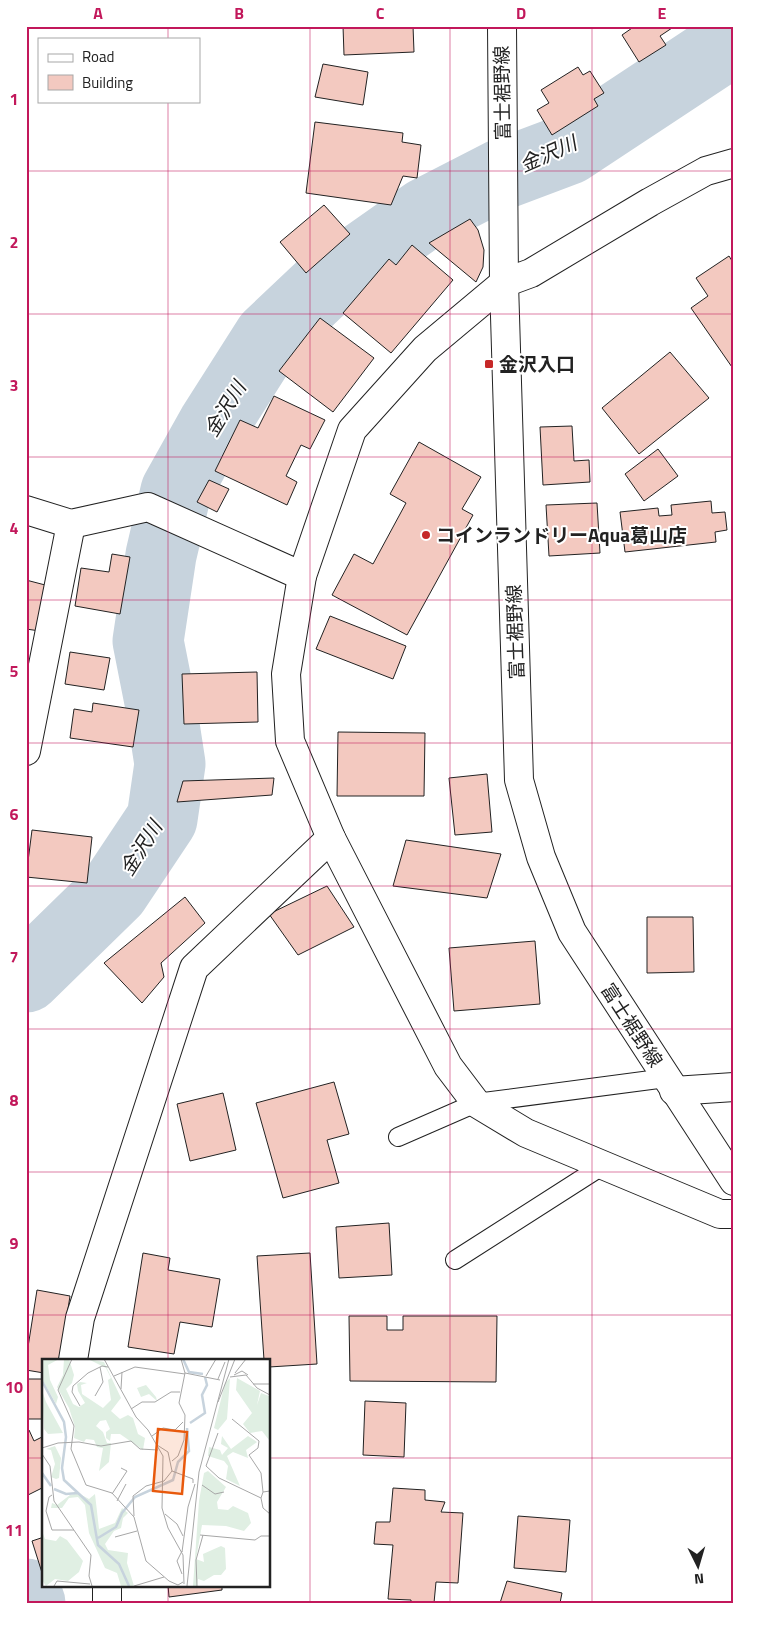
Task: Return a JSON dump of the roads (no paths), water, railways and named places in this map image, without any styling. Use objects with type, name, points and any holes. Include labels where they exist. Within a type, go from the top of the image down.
[{"type":"street","name":"富士裾野線","points":[[502,26],[504,283],[519,780],[540,857],[572,932],[734,1182]]},
{"type":"street","points":[[734,163],[706,171],[531,273],[504,283],[425,349],[352,430],[302,576],[286,674],[290,742],[331,838],[448,1066],[476,1104],[526,1134],[720,1214],[734,1214]]},
{"type":"street","points":[[26,510],[71,524],[148,507],[302,576]]},
{"type":"street","points":[[26,751],[71,524]]},
{"type":"street","points":[[73,1359],[80,1318],[194,968],[331,838]]},
{"type":"street","points":[[670,1085],[734,1087]]},
{"type":"street","points":[[107,1586],[107,1603]]},
{"type":"lane","points":[[398,1137],[476,1104],[670,1085]]},
{"type":"lane","points":[[456,1260],[602,1166]]},
{"type":"waterway","name":"金沢川","points":[[26,977],[114,891],[162,819],[170,764],[148,641],[161,555],[176,491],[213,425],[269,337],[325,284],[426,213],[500,175],[569,149],[734,40]]},
{"type":"waterway","name":"金沢川","points":[[26,1594],[30,1603]]},
{"type":"place","name":"金沢入口","points":[[489,364]]},
{"type":"place","name":"コインランドリーAqua葛山店","points":[[426,535]]}]
